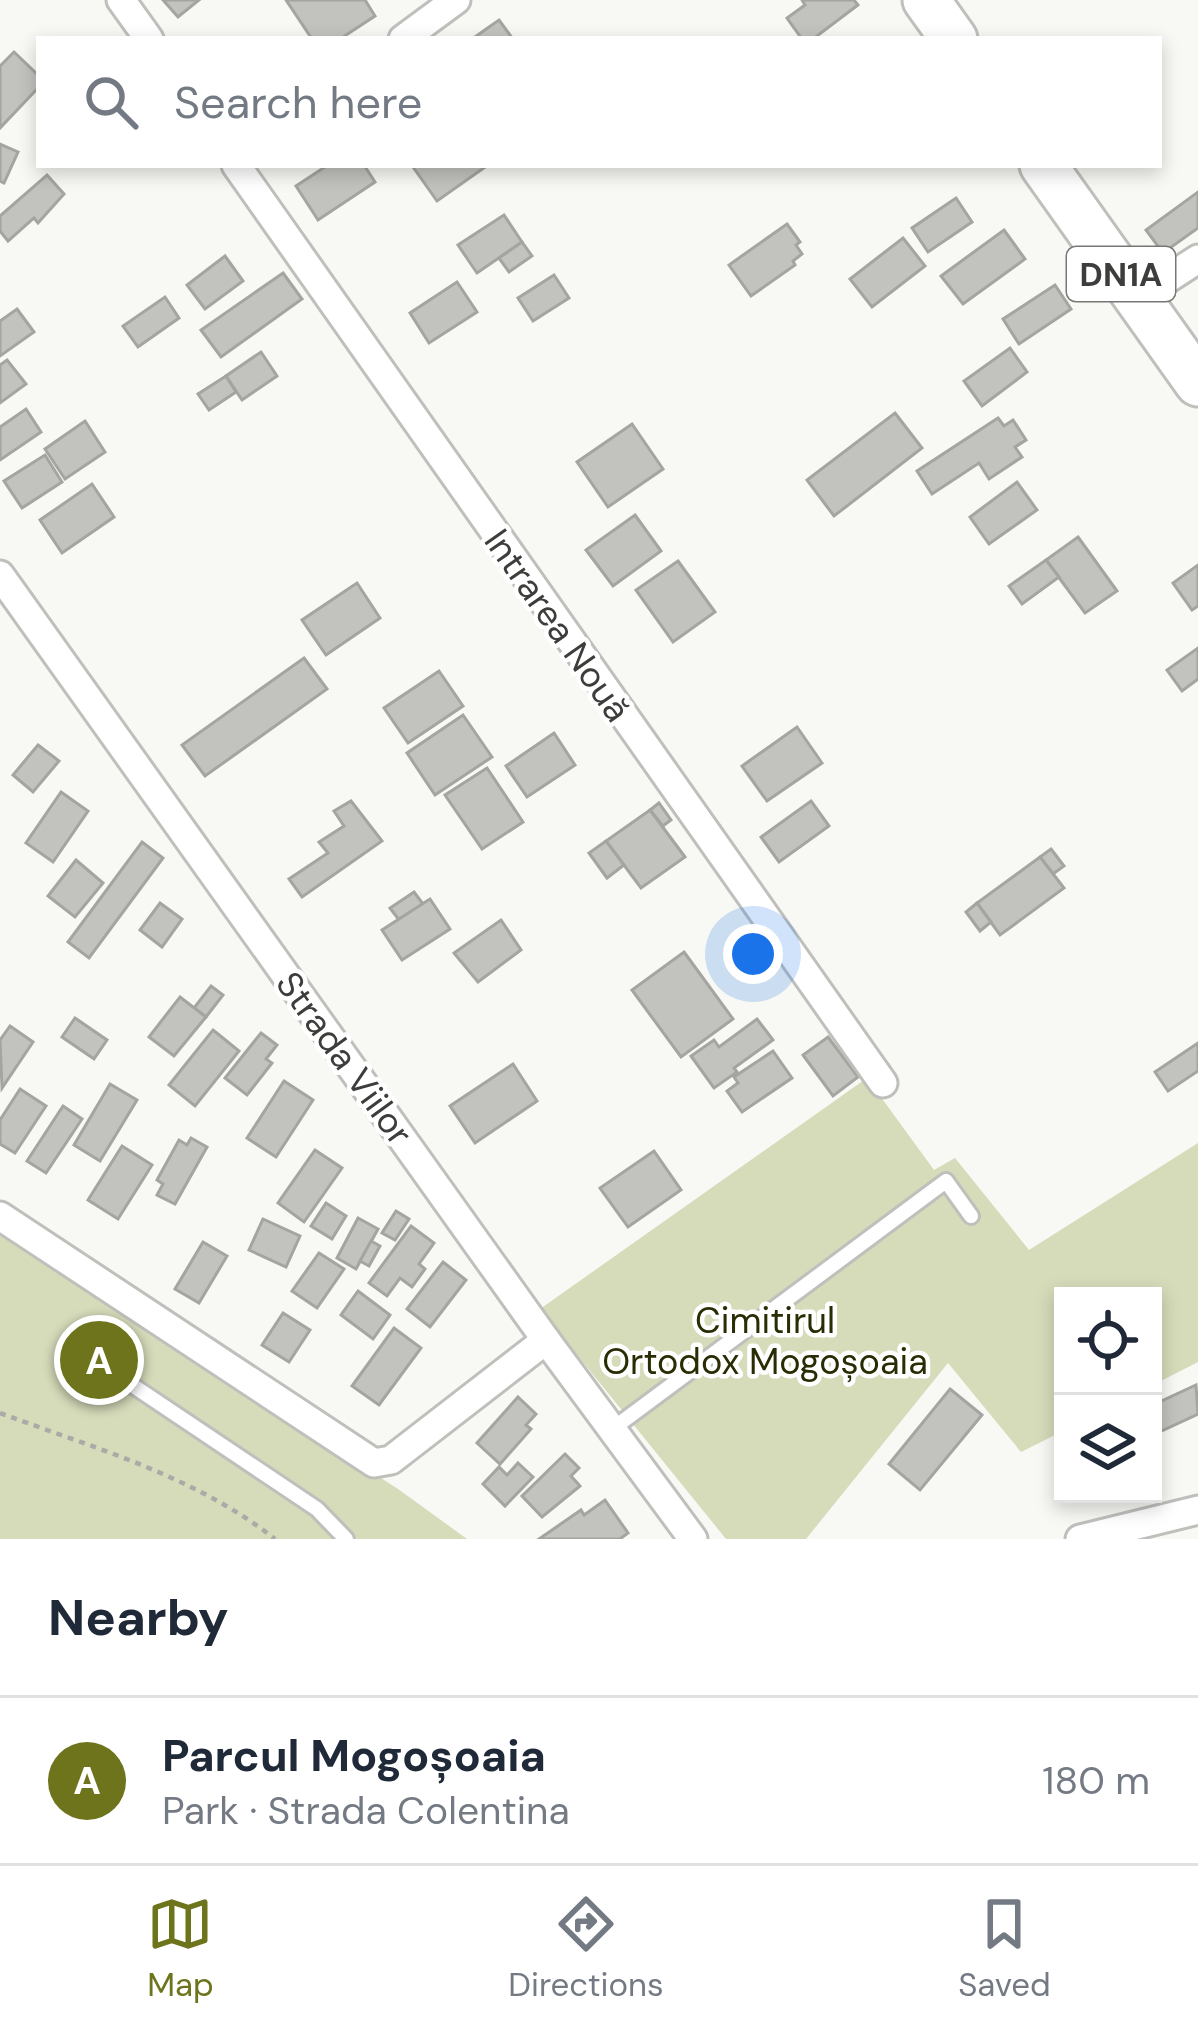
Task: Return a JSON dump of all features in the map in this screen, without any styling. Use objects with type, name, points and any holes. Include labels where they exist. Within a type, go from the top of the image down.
[{"type":"main road","points":[[926,0],[952,36]]},
{"type":"main road","name":"DN1A","points":[[1045,168],[1198,383]]},
{"type":"street","points":[[122,0],[146,36]]},
{"type":"street","points":[[407,36],[456,0]]},
{"type":"street","name":"Intrarea Nouă","points":[[238,168],[883,1083]]},
{"type":"street","points":[[1138,298],[1198,259]]},
{"type":"street","name":"Strada Viilor","points":[[0,575],[545,1340],[693,1539]]},
{"type":"street","points":[[0,1216],[374,1463],[391,1460],[545,1340]]},
{"type":"street","points":[[1080,1539],[1198,1510]]},
{"type":"lane","points":[[611,1430],[946,1181],[971,1216]]},
{"type":"lane","points":[[129,1383],[317,1509],[346,1539]]},
{"type":"path","points":[[0,1413],[167,1475],[244,1514],[275,1539]]},
{"type":"green space","name":"Cimitirul Ortodox Mogoșoaia","points":[[867,1078],[934,1170],[955,1158],[1029,1250],[1198,1143],[1198,1362],[1162,1380],[1162,1287],[1054,1287],[1054,1436],[1021,1452],[948,1363],[806,1539],[726,1539],[540,1309]]},
{"type":"green space","points":[[0,1232],[398,1489],[467,1539],[0,1539]]},
{"type":"building","points":[[163,0],[199,0],[178,17]]},
{"type":"building","points":[[286,0],[365,0],[375,16],[345,36],[310,36]]},
{"type":"building","points":[[802,0],[854,0],[858,5],[817,36],[800,36],[787,18],[805,5]]},
{"type":"building","points":[[499,20],[511,36],[476,36]]},
{"type":"building","points":[[14,52],[36,73],[36,90],[0,128],[0,66]]},
{"type":"building","points":[[0,144],[18,152],[4,183],[0,181]]},
{"type":"building","points":[[323,168],[366,168],[375,182],[318,220],[296,186]]},
{"type":"building","points":[[414,168],[484,168],[437,201]]},
{"type":"building","points":[[47,175],[64,194],[38,223],[34,218],[8,241],[0,231],[0,216]]},
{"type":"building","points":[[1198,192],[1198,228],[1163,253],[1146,230]]},
{"type":"building","points":[[956,198],[972,222],[928,252],[912,228]]},
{"type":"building","points":[[504,215],[522,242],[477,273],[458,245]]},
{"type":"building","points":[[787,224],[802,254],[793,261],[795,265],[751,296],[729,265]]},
{"type":"building","points":[[1004,230],[1025,259],[963,304],[941,276]]},
{"type":"building","points":[[903,238],[925,266],[872,307],[850,279]]},
{"type":"building","points":[[522,242],[532,256],[509,272],[499,258]]},
{"type":"building","points":[[225,256],[243,281],[205,309],[187,285]]},
{"type":"building","points":[[283,273],[302,299],[221,357],[201,330]]},
{"type":"building","points":[[554,275],[569,298],[533,321],[518,298]]},
{"type":"building","points":[[457,282],[477,312],[429,343],[410,313]]},
{"type":"building","points":[[1055,285],[1071,309],[1019,344],[1003,319]]},
{"type":"building","points":[[165,297],[179,318],[138,347],[123,326]]},
{"type":"building","points":[[17,309],[34,332],[0,356],[0,321]]},
{"type":"building","points":[[1010,348],[1027,372],[982,406],[964,381]]},
{"type":"building","points":[[261,352],[277,376],[242,400],[226,376]]},
{"type":"building","points":[[7,360],[26,384],[0,403],[0,365]]},
{"type":"building","points":[[226,376],[236,392],[209,410],[198,394]]},
{"type":"building","points":[[26,409],[41,432],[0,460],[0,427]]},
{"type":"building","points":[[895,413],[922,448],[834,516],[807,480]]},
{"type":"building","points":[[998,418],[1004,426],[1013,420],[1026,440],[1015,447],[1022,457],[989,479],[979,463],[932,494],[917,471]]},
{"type":"building","points":[[85,421],[105,452],[65,479],[45,449]]},
{"type":"building","points":[[632,424],[663,469],[608,507],[577,462]]},
{"type":"building","points":[[45,455],[62,482],[22,508],[4,481]]},
{"type":"building","points":[[1017,482],[1037,510],[989,544],[970,517]]},
{"type":"building","points":[[92,484],[114,517],[62,553],[40,520]]},
{"type":"building","points":[[635,515],[661,551],[613,586],[586,550]]},
{"type":"building","points":[[1078,537],[1117,591],[1085,613],[1046,560]]},
{"type":"building","points":[[1046,560],[1059,577],[1022,604],[1009,586]]},
{"type":"building","points":[[678,561],[715,612],[673,642],[636,590]]},
{"type":"building","points":[[1198,565],[1198,606],[1192,610],[1173,583]]},
{"type":"building","points":[[357,583],[380,618],[326,655],[302,620]]},
{"type":"building","points":[[1198,648],[1198,679],[1182,691],[1167,670]]},
{"type":"building","points":[[304,658],[327,689],[205,776],[182,745]]},
{"type":"building","points":[[439,671],[463,706],[408,743],[384,708]]},
{"type":"building","points":[[463,715],[492,757],[435,795],[407,753]]},
{"type":"building","points":[[797,727],[822,763],[767,801],[742,766]]},
{"type":"building","points":[[554,733],[575,765],[527,797],[506,766]]},
{"type":"building","points":[[38,745],[59,761],[33,792],[13,775]]},
{"type":"building","points":[[487,768],[523,822],[482,849],[445,795]]},
{"type":"building","points":[[61,792],[88,811],[53,862],[26,843]]},
{"type":"building","points":[[351,801],[382,841],[302,897],[289,879],[328,853],[319,842],[344,826],[334,811]]},
{"type":"building","points":[[811,801],[829,826],[779,862],[761,837]]},
{"type":"building","points":[[659,803],[671,820],[663,826],[650,810]]},
{"type":"building","points":[[650,810],[685,857],[641,888],[606,841]]},
{"type":"building","points":[[606,841],[624,865],[607,878],[589,853]]},
{"type":"building","points":[[142,842],[163,858],[89,958],[68,942]]},
{"type":"building","points":[[1051,849],[1064,866],[1053,874],[1040,857]]},
{"type":"building","points":[[1040,857],[1064,888],[1000,935],[977,903]]},
{"type":"building","points":[[76,860],[103,883],[75,917],[48,896]]},
{"type":"building","points":[[414,892],[423,904],[399,920],[390,908]]},
{"type":"building","points":[[430,899],[450,929],[402,960],[382,930]]},
{"type":"building","points":[[160,903],[182,919],[162,947],[140,930]]},
{"type":"building","points":[[977,903],[991,922],[980,931],[966,912]]},
{"type":"building","points":[[501,920],[521,950],[478,982],[454,953]]},
{"type":"building","points":[[684,952],[733,1019],[681,1057],[632,990]]},
{"type":"building","points":[[211,986],[223,995],[206,1017],[194,1008]]},
{"type":"building","points":[[180,997],[206,1017],[174,1056],[149,1037]]},
{"type":"building","points":[[75,1018],[107,1040],[94,1059],[62,1037]]},
{"type":"building","points":[[757,1019],[773,1040],[714,1088],[691,1056],[714,1040],[719,1047]]},
{"type":"building","points":[[10,1026],[33,1042],[2,1088],[0,1040]]},
{"type":"building","points":[[213,1030],[239,1051],[195,1106],[169,1085]]},
{"type":"building","points":[[261,1033],[277,1045],[266,1059],[272,1063],[247,1095],[225,1078]]},
{"type":"building","points":[[828,1037],[858,1077],[833,1096],[803,1055]]},
{"type":"building","points":[[1198,1043],[1198,1071],[1168,1091],[1155,1072]]},
{"type":"building","points":[[773,1051],[792,1078],[742,1112],[727,1091],[738,1083],[734,1077]]},
{"type":"building","points":[[513,1064],[537,1101],[475,1143],[450,1106]]},
{"type":"building","points":[[284,1081],[313,1100],[276,1157],[247,1138]]},
{"type":"building","points":[[110,1084],[137,1100],[100,1161],[74,1145]]},
{"type":"building","points":[[20,1089],[46,1106],[15,1153],[0,1144],[0,1120]]},
{"type":"building","points":[[63,1106],[82,1119],[46,1173],[27,1161]]},
{"type":"building","points":[[191,1138],[207,1147],[175,1204],[157,1195],[163,1184],[157,1180],[179,1140],[187,1145]]},
{"type":"building","points":[[122,1146],[152,1165],[118,1219],[88,1200]]},
{"type":"building","points":[[315,1150],[342,1168],[304,1222],[278,1203]]},
{"type":"building","points":[[654,1151],[681,1190],[628,1227],[600,1188]]},
{"type":"building","points":[[326,1203],[346,1216],[332,1239],[311,1226]]},
{"type":"building","points":[[396,1211],[409,1219],[395,1240],[382,1233]]},
{"type":"building","points":[[358,1218],[378,1229],[356,1269],[337,1258]]},
{"type":"building","points":[[263,1219],[300,1236],[286,1267],[249,1250]]},
{"type":"building","points":[[411,1226],[434,1243],[419,1264],[425,1269],[412,1287],[400,1278],[387,1296],[369,1283]]},
{"type":"building","points":[[371,1241],[380,1246],[369,1266],[360,1261]]},
{"type":"building","points":[[203,1242],[227,1256],[199,1303],[175,1289]]},
{"type":"building","points":[[319,1253],[344,1269],[317,1308],[292,1291]]},
{"type":"building","points":[[443,1262],[466,1280],[430,1327],[407,1309]]},
{"type":"building","points":[[358,1291],[390,1315],[373,1339],[341,1315]]},
{"type":"building","points":[[283,1313],[310,1330],[289,1362],[262,1345]]},
{"type":"building","points":[[394,1328],[421,1348],[379,1405],[352,1386]]},
{"type":"building","points":[[1196,1385],[1198,1414],[1162,1431],[1162,1401]]},
{"type":"building","points":[[950,1389],[982,1415],[920,1490],[889,1464]]},
{"type":"building","points":[[518,1397],[536,1414],[526,1425],[531,1429],[500,1464],[477,1443]]},
{"type":"building","points":[[565,1454],[579,1468],[571,1476],[580,1486],[542,1517],[522,1496]]},
{"type":"building","points":[[518,1463],[533,1477],[505,1506],[483,1484],[499,1467],[507,1475]]},
{"type":"building","points":[[605,1500],[628,1533],[620,1539],[539,1539],[581,1510],[584,1515]]},
{"type":"place","name":"Parcul Mogoșoaia","points":[[99,1360]]}]
